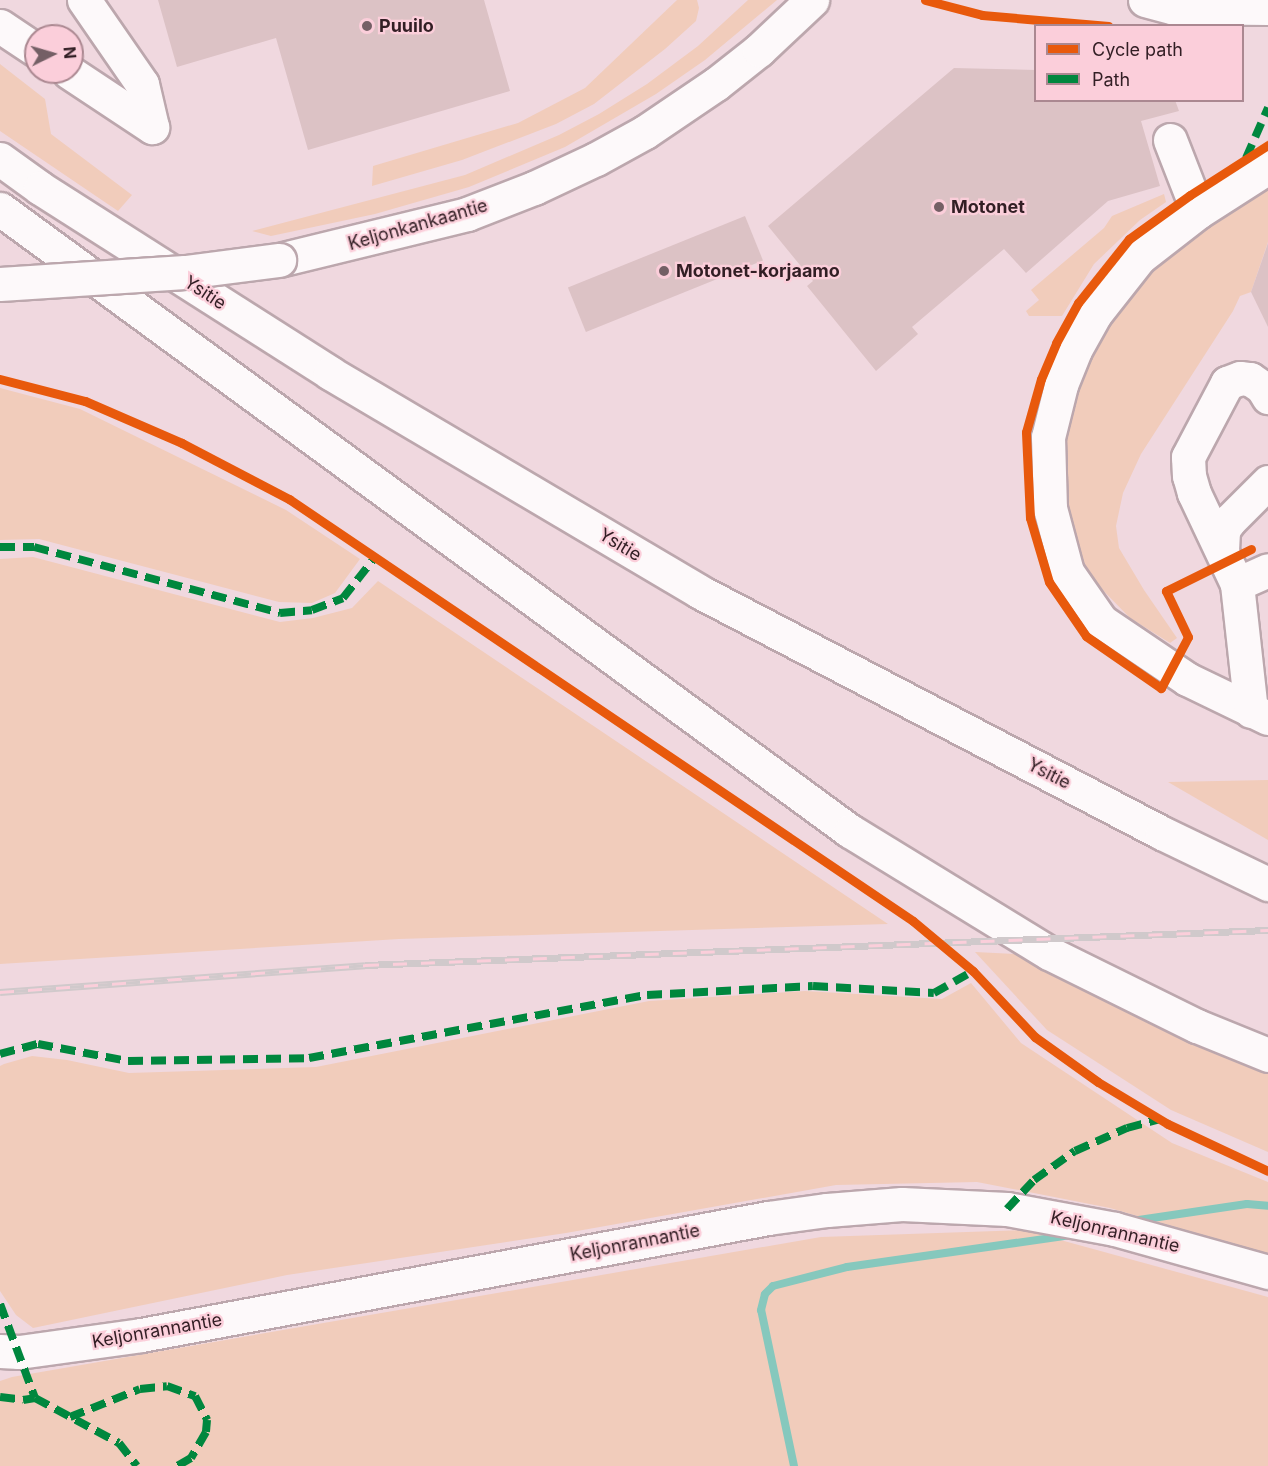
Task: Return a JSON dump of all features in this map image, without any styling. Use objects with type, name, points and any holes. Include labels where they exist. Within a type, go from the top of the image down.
[{"type":"main road","points":[[84,0],[142,84],[152,127],[84,82]]},
{"type":"main road","name":"Keljonkankaantie","points":[[0,284],[185,272],[279,260],[467,214],[534,188],[596,159],[645,132],[717,84],[759,50],[812,0]]},
{"type":"main road","points":[[1145,0],[1172,7],[1235,5],[1268,8]]},
{"type":"main road","points":[[0,26],[24,42]]},
{"type":"main road","points":[[1170,140],[1198,212]]},
{"type":"main road","name":"Ysitie","points":[[0,159],[40,188],[330,373],[700,592],[1161,833],[1268,884]]},
{"type":"main road","points":[[1260,714],[1187,679],[1101,621],[1067,572],[1050,508],[1048,438],[1061,385],[1076,350],[1095,314],[1139,258],[1198,212],[1268,167]]},
{"type":"main road","points":[[0,209],[850,831],[1050,953],[1197,1026],[1268,1055]]},
{"type":"main road","points":[[1260,714],[1237,584],[1194,493],[1189,476],[1188,458],[1227,383],[1240,378],[1250,379],[1262,387],[1268,397]]},
{"type":"main road","points":[[1222,550],[1223,530],[1229,521],[1268,482]]},
{"type":"main road","points":[[1237,584],[1268,570]]},
{"type":"main road","name":"Keljonrannantie","points":[[0,1351],[19,1352],[141,1335],[768,1218],[827,1210],[902,1204],[1007,1209],[1104,1227],[1268,1272]]},
{"type":"shaded area","points":[[677,0],[697,0],[699,8],[696,21],[665,49],[594,104],[556,124],[462,160],[372,186],[373,166],[518,123],[585,88]]},
{"type":"shaded area","points":[[748,0],[777,0],[705,60],[656,94],[565,147],[469,187],[375,214],[271,236],[252,231],[465,175],[559,135],[599,114],[647,84],[698,46]]},
{"type":"shaded area","points":[[0,64],[45,99],[51,134],[132,195],[118,211],[0,131]]},
{"type":"shaded area","points":[[1268,184],[1268,242],[1251,292],[1240,296],[1233,311],[1141,454],[1123,493],[1116,526],[1119,548],[1177,638],[1170,643],[1130,618],[1088,575],[1074,541],[1063,496],[1060,452],[1069,406],[1100,337],[1131,289],[1172,247]]},
{"type":"shaded area","points":[[1164,194],[1166,202],[1140,220],[1094,264],[1062,316],[1029,316],[1026,311],[1039,300],[1031,290],[1104,228],[1112,216]]},
{"type":"shaded area","points":[[0,388],[80,409],[286,510],[360,559],[335,593],[312,603],[279,602],[39,539],[0,540]]},
{"type":"shaded area","points":[[33,557],[280,622],[313,618],[352,608],[378,581],[888,924],[399,939],[0,964],[0,559]]},
{"type":"shaded area","points":[[1268,780],[1268,840],[1168,782]]},
{"type":"shaded area","points":[[975,952],[1015,954],[1268,1072],[1268,1152],[1171,1110],[1047,1030]]},
{"type":"shaded area","points":[[971,983],[1021,1043],[1172,1143],[1268,1182],[1268,1254],[1110,1208],[977,1182],[836,1185],[566,1233],[287,1275],[33,1328],[16,1315],[0,1291],[0,1066],[4,1064],[32,1056],[67,1060],[129,1073],[316,1067],[649,1001],[805,991],[942,999]]},
{"type":"shaded area","points":[[1024,1230],[1268,1297],[1268,1466],[0,1466],[0,1381],[12,1377],[821,1237]]},
{"type":"building","points":[[158,0],[484,0],[510,91],[308,150],[276,38],[177,67]]},
{"type":"building","name":"Motonet","points":[[954,68],[1034,70],[1034,102],[1176,102],[1179,111],[1141,121],[1160,186],[1108,201],[1026,273],[1004,249],[912,327],[918,334],[876,371],[807,286],[813,281],[768,226]]},
{"type":"building","name":"Motonet-korjaamo","points":[[745,216],[763,261],[586,332],[568,288]]},
{"type":"building","points":[[1268,243],[1268,327],[1251,292]]},
{"type":"waterway","points":[[1132,1221],[1247,1204],[1268,1206]]},
{"type":"waterway","points":[[794,1466],[761,1310],[765,1294],[773,1286],[847,1267],[1066,1236]]},
{"type":"railway","points":[[0,992],[365,965],[1268,930]]},
{"type":"marked path","points":[[1246,158],[1268,108]]},
{"type":"marked path","points":[[0,547],[34,547],[280,613],[312,610],[343,598],[376,556]]},
{"type":"marked path","points":[[0,1054],[38,1044],[128,1061],[309,1058],[647,995],[813,986],[934,993],[973,971]]},
{"type":"marked path","points":[[1007,1209],[1034,1180],[1075,1151],[1127,1128],[1160,1119]]},
{"type":"marked path","points":[[0,1304],[35,1398],[119,1443],[137,1466]]},
{"type":"marked path","points":[[70,1417],[140,1389],[167,1386],[195,1396],[207,1420],[206,1432],[191,1458],[177,1466]]},
{"type":"marked path","points":[[0,1397],[23,1400],[35,1398]]},
{"type":"cycle path","points":[[925,0],[982,15],[1086,24]]},
{"type":"cycle path","points":[[1251,549],[1166,591],[1188,637],[1161,688],[1086,636],[1049,582],[1030,518],[1026,432],[1041,379],[1056,343],[1078,303],[1129,239],[1190,195],[1268,145]]},
{"type":"cycle path","points":[[0,379],[85,401],[182,443],[289,499],[913,921],[973,971],[1035,1037],[1098,1082],[1168,1124],[1268,1171]]},
{"type":"place","name":"Puuilo","points":[[367,26]]},
{"type":"place","name":"Motonet","points":[[939,207]]},
{"type":"place","name":"Motonet-korjaamo","points":[[664,271]]}]
